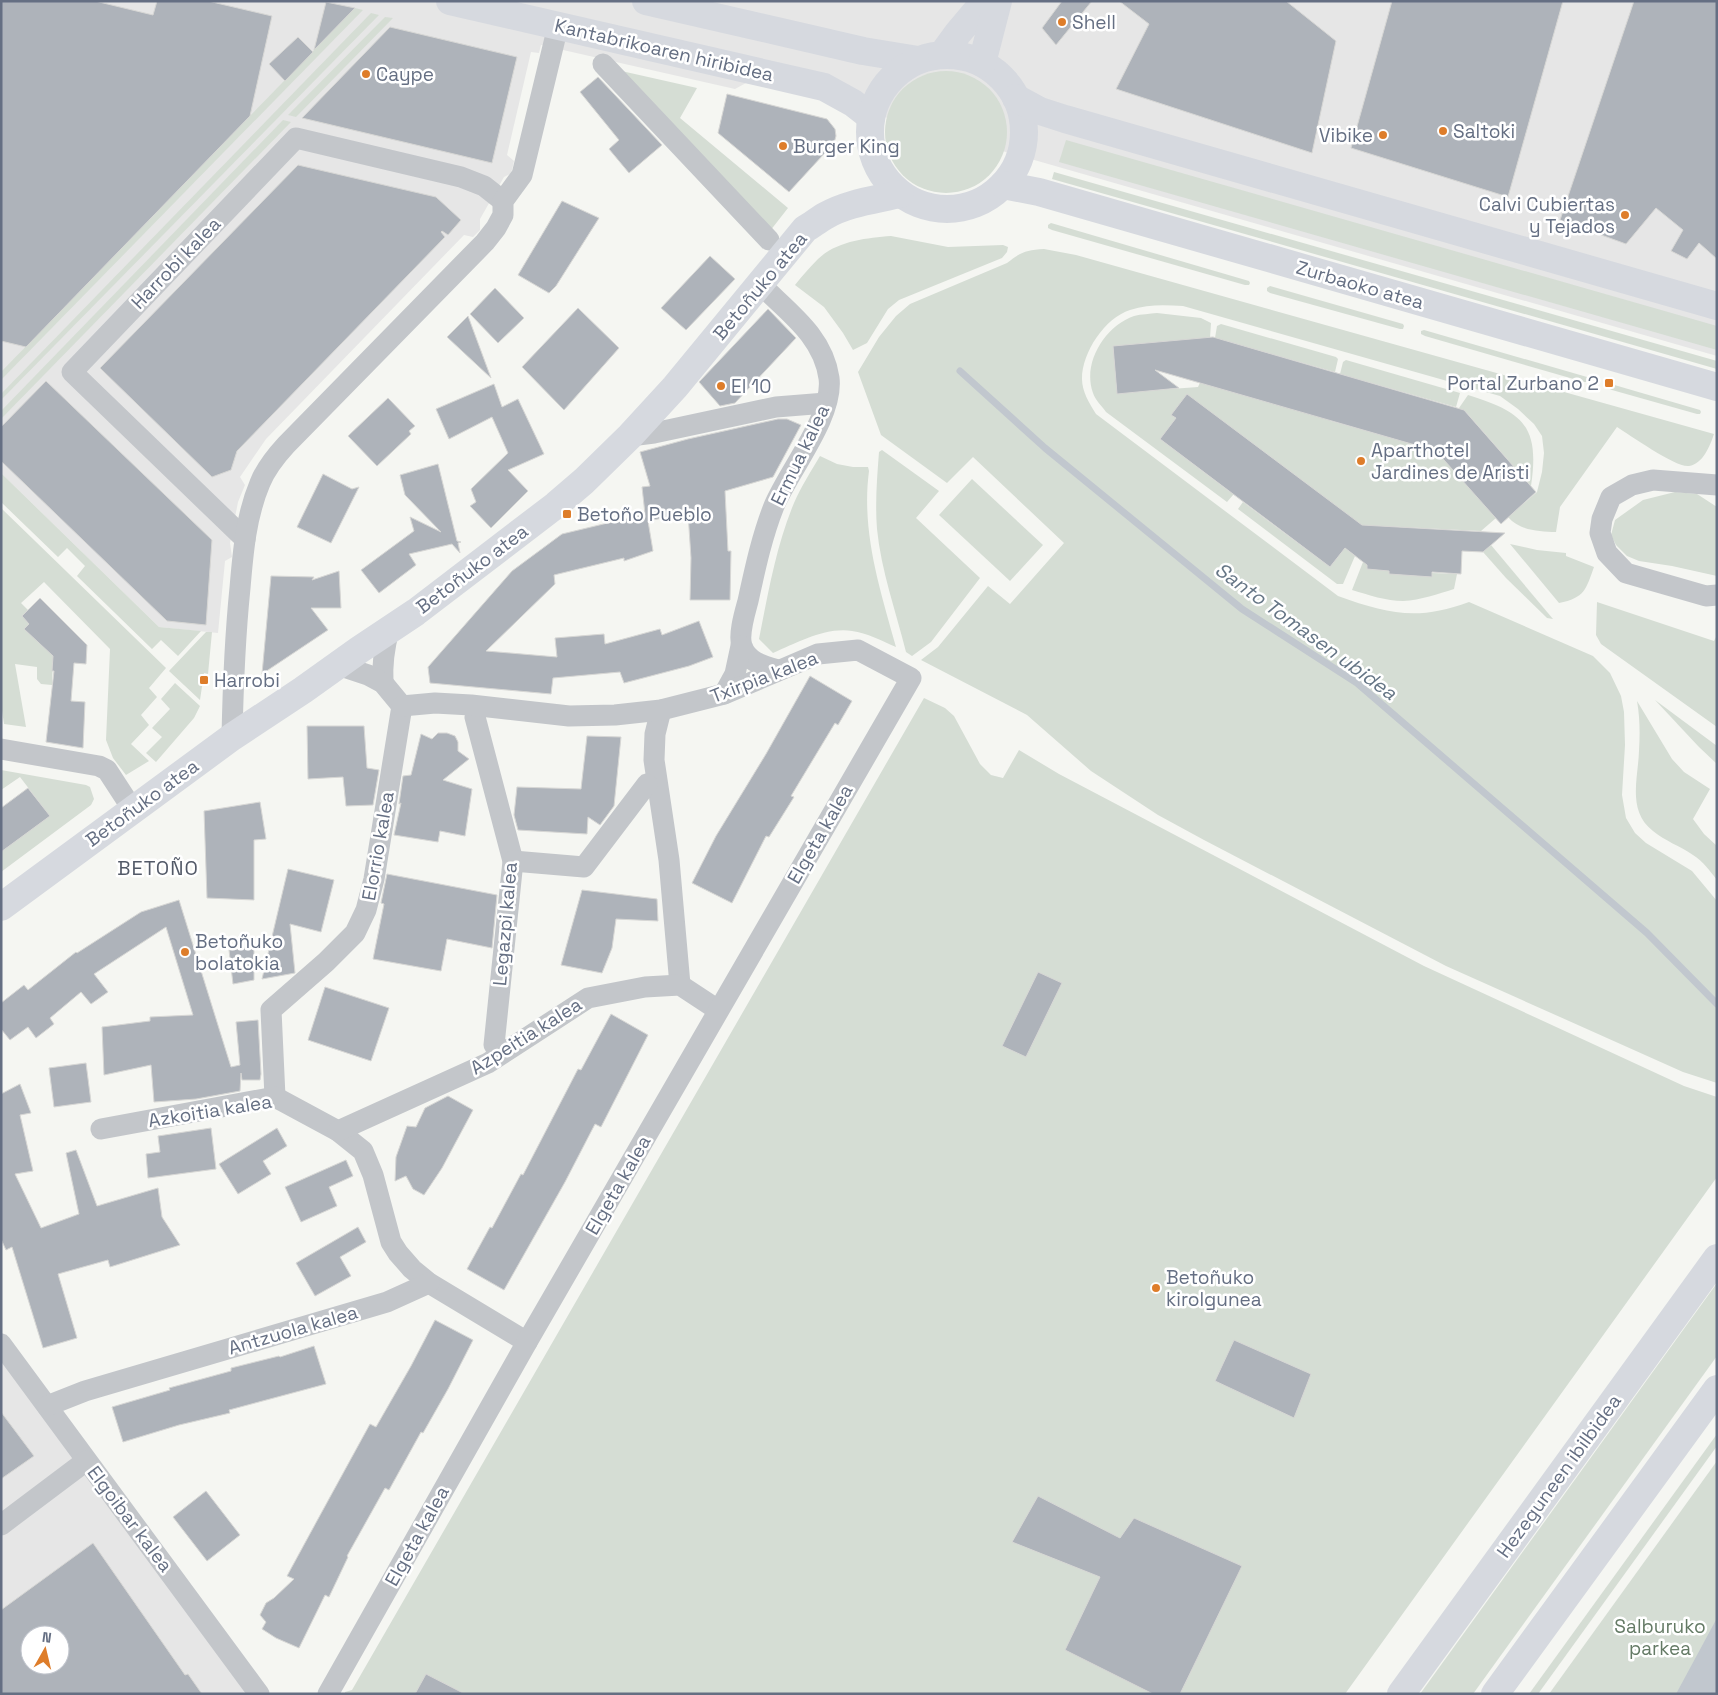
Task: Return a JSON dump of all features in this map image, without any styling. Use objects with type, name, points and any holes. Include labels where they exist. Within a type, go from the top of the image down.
[{"type":"main road","name":"Kantabrikoaren hiribidea","points":[[450,1],[824,87],[853,103],[871,117]]},
{"type":"main road","points":[[646,1],[863,51],[930,58],[962,56],[982,63],[996,72],[1016,98],[1024,120],[1024,144],[1017,166],[1004,186],[981,202],[954,210],[926,207],[900,194],[885,179],[874,160],[869,139],[871,117],[877,98],[887,82],[902,70],[930,58],[958,33],[984,1]]},
{"type":"main road","points":[[982,63],[998,1]]},
{"type":"main road","points":[[1016,98],[1040,111],[1065,119],[1717,306]]},
{"type":"main road","name":"Zurbaoko atea","points":[[1004,186],[1039,192],[1717,387]]},
{"type":"main road","name":"Betoñuko atea","points":[[1,907],[232,737],[416,612],[556,505],[584,481],[630,436],[675,387],[805,230],[825,216],[861,203],[900,194]]},
{"type":"main road","name":"Hezeguneen ibilbidea","points":[[1401,1694],[1717,1258]]},
{"type":"main road","points":[[1495,1694],[1717,1389]]},
{"type":"street","points":[[232,737],[238,606],[245,539],[252,503],[269,464],[485,242],[496,228],[503,215],[503,202],[522,175],[558,26]]},
{"type":"street","points":[[603,64],[769,240]]},
{"type":"street","name":"Harrobi kalea","points":[[245,539],[72,372],[296,138],[461,177],[484,186],[503,202]]},
{"type":"street","name":"Ermua kalea","points":[[724,694],[735,674],[745,613],[767,525],[790,474],[816,428],[826,403],[829,388],[829,377],[820,348],[813,337],[761,285]]},
{"type":"street","points":[[630,436],[654,433],[776,407],[826,403]]},
{"type":"street","points":[[1716,481],[1654,480],[1632,485],[1611,497],[1602,518],[1600,533],[1607,553],[1626,573],[1706,596],[1717,595]]},
{"type":"street","points":[[384,683],[382,667],[383,649],[389,630]]},
{"type":"street","points":[[741,646],[751,660],[778,670]]},
{"type":"street","name":"Txirpia kalea","points":[[402,706],[435,703],[453,704],[569,716],[615,715],[661,710],[724,694],[818,654],[858,650],[911,678]]},
{"type":"street","points":[[338,665],[368,675],[384,683],[402,706]]},
{"type":"street","name":"Elgeta kalea","points":[[328,1694],[527,1342],[911,678]]},
{"type":"street","name":"Elorrio kalea","points":[[275,1097],[272,1010],[326,962],[355,933],[366,910],[374,879],[402,706]]},
{"type":"street","points":[[661,710],[655,734],[654,760],[669,860],[680,985],[718,1010]]},
{"type":"street","name":"Legazpi kalea","points":[[475,717],[513,861],[494,1046]]},
{"type":"street","points":[[1,749],[99,766],[107,770],[134,810]]},
{"type":"street","points":[[513,861],[584,867],[647,784]]},
{"type":"street","name":"Azpeitia kalea","points":[[338,1131],[488,1063],[588,998],[646,987],[680,985]]},
{"type":"street","name":"Azkoitia kalea","points":[[101,1129],[275,1097],[338,1131],[363,1151],[373,1175],[391,1242],[412,1269],[430,1283]]},
{"type":"street","points":[[430,1283],[527,1342]]},
{"type":"street","name":"Antzuola kalea","points":[[47,1406],[85,1391],[387,1302],[430,1283]]},
{"type":"street","name":"Elgoibar kalea","points":[[1,1344],[259,1694]]},
{"type":"street","points":[[1,1524],[86,1461]]},
{"type":"shaded area","points":[[1,1],[1717,1],[1717,356],[825,100],[746,83],[735,89],[541,45],[539,53],[531,52],[507,155],[514,161],[512,170],[510,174],[504,177],[480,219],[480,230],[473,237],[464,235],[266,439],[240,477],[245,485],[238,502],[230,543],[232,557],[225,561],[218,633],[159,627],[1,473]]},
{"type":"shaded area","points":[[1,1342],[262,1694],[1,1694]]},
{"type":"shaded area","points":[[1717,1618],[1717,1694],[1676,1694]]},
{"type":"green space","points":[[355,8],[363,10],[1,380],[1,372]]},
{"type":"green space","points":[[371,13],[379,15],[1,400],[1,394]]},
{"type":"green space","points":[[385,17],[393,18],[296,117],[288,115]]},
{"type":"green space","points":[[617,70],[697,88],[680,118],[788,208],[770,231]]},
{"type":"green space","points":[[946,71],[958,72],[969,76],[980,81],[989,89],[997,98],[1002,109],[1006,120],[1006,144],[1002,155],[997,166],[989,175],[980,183],[969,188],[958,192],[946,193],[934,192],[923,188],[912,183],[903,175],[895,166],[890,155],[886,144],[885,132],[886,120],[890,109],[895,98],[903,89],[912,81],[923,76],[934,72]]},
{"type":"green space","points":[[283,120],[291,122],[1,419],[1,411]]},
{"type":"green space","points":[[1066,140],[1717,326],[1717,350],[1059,162]]},
{"type":"green space","points":[[1054,172],[1717,361],[1717,369],[1052,179]]},
{"type":"green space","points":[[1051,223],[1249,281],[1250,283],[1245,285],[1052,230],[1048,228],[1048,225]]},
{"type":"green space","points":[[891,236],[948,247],[1003,245],[1008,247],[1007,252],[1002,258],[899,300],[888,309],[867,343],[853,350],[824,307],[795,285],[818,259],[834,248],[862,239]]},
{"type":"green space","points":[[1044,249],[1076,255],[1714,434],[1702,458],[1694,465],[1689,466],[1664,457],[1617,427],[1560,507],[1556,532],[1543,531],[1524,528],[1508,517],[1537,492],[1544,453],[1542,436],[1534,424],[1500,396],[1183,306],[1170,305],[1137,308],[1121,314],[1112,320],[1091,347],[1086,358],[1082,379],[1088,401],[1096,414],[1338,596],[1372,607],[1403,613],[1434,612],[1469,602],[1593,656],[1610,673],[1621,696],[1624,712],[1625,745],[1622,795],[1626,818],[1635,833],[1646,843],[1692,871],[1717,901],[1717,1083],[1683,1072],[1446,966],[1204,840],[1158,815],[1091,771],[1027,715],[921,660],[938,647],[988,586],[1010,604],[1064,543],[973,457],[947,483],[881,435],[858,372],[879,337],[896,316],[910,304],[1007,263],[1024,252]]},
{"type":"green space","points":[[1270,286],[1403,324],[1404,326],[1403,329],[1400,329],[1270,293],[1267,291],[1267,288]]},
{"type":"green space","points":[[1157,313],[1201,318],[1211,323],[1210,338],[1113,346],[1117,393],[1198,387],[1203,376],[1211,386],[1312,415],[1318,407],[1331,421],[1430,449],[1439,441],[1441,456],[1496,518],[1481,531],[1362,525],[1171,415],[1176,418],[1160,439],[1230,492],[1245,481],[1227,502],[1106,412],[1093,393],[1090,381],[1093,358],[1105,337],[1123,321],[1134,316]]},
{"type":"green space","points":[[1221,324],[1336,357],[1338,359],[1335,372],[1215,338],[1217,326]]},
{"type":"green space","points":[[1424,330],[1587,377],[1588,379],[1587,382],[1584,382],[1425,336],[1421,334],[1421,331]]},
{"type":"green space","points":[[1346,360],[1460,393],[1456,407],[1340,374],[1343,362]]},
{"type":"green space","points":[[1611,384],[1700,410],[1701,412],[1697,414],[1612,390],[1608,388],[1608,385]]},
{"type":"green space","points":[[1468,395],[1502,408],[1524,424],[1530,435],[1533,449],[1531,486],[1466,412],[1459,408]]},
{"type":"green space","points":[[882,450],[939,491],[916,518],[980,578],[931,642],[912,656],[906,652],[885,575],[879,544],[876,520],[876,491],[879,452]]},
{"type":"green space","points":[[820,456],[837,464],[868,467],[867,494],[870,538],[878,582],[896,647],[863,634],[842,630],[811,637],[773,653],[759,639],[782,536],[794,503]]},
{"type":"green space","points":[[1,473],[159,627],[201,631],[178,656],[161,640],[152,649],[77,576],[85,566],[67,548],[58,557],[1,502]]},
{"type":"green space","points":[[972,479],[1043,545],[1010,581],[939,515]]},
{"type":"green space","points":[[1675,492],[1697,494],[1717,507],[1717,576],[1639,561],[1627,556],[1616,545],[1611,535],[1615,520],[1643,500]]},
{"type":"green space","points":[[1243,502],[1330,567],[1345,548],[1355,556],[1343,584],[1337,584],[1238,509]]},
{"type":"green space","points":[[1,508],[166,668],[149,688],[157,697],[141,715],[149,725],[131,744],[149,761],[126,775],[113,758],[106,740],[110,649],[44,582],[21,603],[28,610],[22,616],[29,624],[24,629],[53,656],[52,685],[41,684],[37,679],[37,667],[15,664],[26,727],[4,724],[1,704]]},
{"type":"green space","points":[[1510,544],[1537,550],[1566,553],[1566,556],[1594,567],[1586,587],[1574,598],[1559,603]]},
{"type":"green space","points":[[1491,545],[1553,619],[1547,618],[1506,578],[1483,552]]},
{"type":"green space","points":[[1367,556],[1367,569],[1389,571],[1389,574],[1431,577],[1432,573],[1457,574],[1454,589],[1423,598],[1403,601],[1384,599],[1352,590]]},
{"type":"green space","points":[[1597,602],[1714,641],[1717,635],[1717,727],[1601,644],[1596,635]]},
{"type":"green space","points":[[206,632],[212,632],[208,674],[204,673],[200,700],[169,671]]},
{"type":"green space","points":[[175,683],[200,706],[194,718],[156,762],[146,753],[162,737],[152,728],[170,709],[161,699]]},
{"type":"green space","name":"Betoñuko kirolgunea","points":[[924,698],[945,708],[954,716],[980,764],[991,775],[1003,778],[1019,750],[1059,774],[1424,966],[1684,1086],[1717,1097],[1717,1177],[1345,1694],[345,1694],[345,1692],[352,1690]]},
{"type":"green space","points":[[1655,700],[1717,746],[1717,764],[1699,747]]},
{"type":"green space","points":[[1637,701],[1672,759],[1684,772],[1710,789],[1693,819],[1704,834],[1717,846],[1717,880],[1697,857],[1653,831],[1640,814],[1636,794],[1640,738]]},
{"type":"green space","points":[[1,770],[86,785],[90,787],[94,799],[91,805],[1,872],[1,852],[50,816],[20,777],[1,790]]},
{"type":"green space","points":[[1717,1283],[1717,1356],[1473,1694],[1420,1694]]},
{"type":"green space","points":[[1717,1434],[1717,1446],[1538,1694],[1529,1694]]},
{"type":"green space","name":"Salburuko parkea","points":[[1717,1461],[1717,1694],[1549,1694]]},
{"type":"building","points":[[1,1],[95,1],[153,15],[157,1],[208,1],[272,16],[250,116],[26,347],[1,341]]},
{"type":"building","points":[[1062,1],[1092,1],[1056,45],[1042,28]]},
{"type":"building","points":[[1119,1],[1286,1],[1336,41],[1312,153],[1116,89],[1149,24]]},
{"type":"building","points":[[1392,1],[1563,1],[1508,197],[1351,148]]},
{"type":"building","points":[[1634,1],[1717,1],[1717,259],[1699,243],[1687,259],[1671,251],[1683,230],[1656,208],[1626,244],[1560,220]]},
{"type":"building","points":[[326,2],[355,8],[314,50]]},
{"type":"building","points":[[390,27],[517,57],[492,163],[302,118]]},
{"type":"building","points":[[298,37],[313,52],[285,81],[269,64]]},
{"type":"building","points":[[598,77],[662,145],[629,173],[609,149],[619,140],[580,92]]},
{"type":"building","name":"Burger King","points":[[727,94],[827,119],[835,129],[834,143],[789,192],[718,133]]},
{"type":"building","points":[[298,165],[436,197],[461,220],[448,235],[441,232],[445,237],[237,451],[231,470],[212,477],[100,368]]},
{"type":"building","points":[[562,201],[599,218],[556,286],[549,293],[518,275]]},
{"type":"building","points":[[710,256],[735,279],[686,330],[661,308]]},
{"type":"building","points":[[495,288],[524,318],[498,343],[470,314]]},
{"type":"building","points":[[578,308],[619,348],[564,410],[522,367]]},
{"type":"building","points":[[768,309],[796,338],[735,403],[720,406],[699,382]]},
{"type":"building","points":[[468,316],[491,378],[447,337]]},
{"type":"building","points":[[1213,337],[1464,410],[1536,492],[1501,524],[1436,451],[1155,370],[1179,388],[1117,394],[1113,346]]},
{"type":"building","points":[[46,381],[212,540],[206,625],[167,621],[1,461],[1,427]]},
{"type":"building","points":[[494,384],[502,407],[518,399],[544,454],[508,470],[528,491],[491,528],[470,506],[476,502],[471,489],[508,453],[492,417],[449,439],[436,409]]},
{"type":"building","points":[[1187,394],[1362,525],[1505,533],[1483,552],[1462,551],[1461,574],[1432,572],[1432,577],[1389,574],[1389,571],[1367,569],[1367,565],[1345,548],[1330,567],[1160,439],[1176,418],[1171,415]]},
{"type":"building","points":[[388,398],[415,426],[409,431],[411,434],[377,466],[348,436]]},
{"type":"building","points":[[778,419],[787,419],[801,425],[773,477],[725,491],[728,551],[731,551],[730,600],[690,600],[691,558],[688,513],[648,521],[653,551],[624,561],[624,558],[554,575],[555,584],[486,651],[557,657],[555,638],[604,634],[605,644],[660,629],[662,635],[699,621],[713,657],[689,666],[624,683],[620,672],[553,678],[551,694],[430,683],[428,667],[512,571],[562,534],[645,514],[642,487],[650,486],[640,452]]},
{"type":"building","points":[[438,464],[457,541],[461,542],[458,543],[460,553],[452,544],[409,554],[416,565],[379,593],[361,570],[414,531],[410,517],[441,532],[405,495],[400,475]]},
{"type":"building","points":[[323,474],[352,489],[359,487],[331,543],[297,527]]},
{"type":"building","points":[[339,571],[341,608],[311,608],[328,630],[262,674],[271,576],[314,577],[312,580]]},
{"type":"building","points":[[40,598],[87,645],[86,664],[74,663],[71,701],[85,702],[83,748],[46,742],[54,671],[52,671],[53,656],[24,629],[29,624],[22,616]]},
{"type":"building","points":[[810,676],[852,701],[838,725],[835,723],[791,796],[794,797],[769,837],[766,836],[732,903],[692,883],[716,836],[766,754]]},
{"type":"building","points":[[307,726],[364,726],[367,768],[379,770],[373,805],[346,806],[343,777],[308,779]]},
{"type":"building","points":[[438,733],[447,733],[455,736],[458,742],[458,751],[469,759],[443,780],[472,789],[465,836],[440,831],[438,842],[394,835],[401,803],[399,804],[403,776],[411,775],[421,734],[432,739]]},
{"type":"building","points":[[587,736],[621,737],[614,806],[600,825],[588,817],[587,834],[518,830],[514,815],[517,787],[581,789]]},
{"type":"building","points":[[28,788],[50,816],[1,852],[1,808]]},
{"type":"building","points":[[260,802],[266,839],[254,840],[254,900],[207,898],[204,811]]},
{"type":"building","points":[[288,869],[334,880],[321,932],[290,924],[295,973],[262,979]]},
{"type":"building","points":[[387,874],[497,895],[492,948],[447,939],[441,971],[373,959],[384,904],[381,903]]},
{"type":"building","points":[[582,890],[657,899],[658,921],[616,919],[612,948],[602,973],[561,965]]},
{"type":"building","points":[[179,900],[231,1067],[240,1065],[236,1022],[258,1020],[260,1080],[242,1080],[241,1073],[240,1091],[196,1099],[154,1102],[151,1065],[104,1075],[102,1027],[150,1021],[150,1017],[193,1015],[166,927],[94,974],[108,992],[91,1004],[81,992],[50,1018],[54,1024],[36,1038],[28,1027],[10,1040],[1,1029],[1,1003],[24,985],[28,990],[76,952],[141,912]]},
{"type":"building","points":[[254,947],[254,980],[233,984],[229,950]]},
{"type":"building","points":[[1038,972],[1062,983],[1026,1057],[1002,1046]]},
{"type":"building","points":[[325,987],[389,1008],[371,1061],[308,1040]]},
{"type":"building","points":[[611,1014],[648,1035],[601,1127],[595,1124],[565,1182],[504,1290],[467,1269],[521,1174],[523,1175],[578,1069],[581,1070]]},
{"type":"building","points":[[86,1063],[91,1102],[54,1107],[49,1068]]},
{"type":"building","points":[[20,1084],[31,1113],[20,1115],[33,1171],[15,1174],[41,1228],[79,1214],[66,1153],[76,1150],[97,1206],[158,1188],[162,1217],[180,1245],[110,1267],[108,1260],[58,1274],[77,1338],[43,1348],[12,1247],[6,1250],[1,1239],[1,1094]]},
{"type":"building","points":[[448,1096],[473,1110],[442,1168],[424,1195],[413,1189],[406,1176],[395,1181],[396,1157],[407,1126],[416,1127],[425,1108]]},
{"type":"building","points":[[211,1128],[216,1169],[148,1178],[146,1154],[160,1152],[158,1136]]},
{"type":"building","points":[[277,1128],[287,1146],[263,1161],[271,1174],[238,1194],[219,1164]]},
{"type":"building","points":[[346,1160],[353,1176],[329,1187],[337,1206],[301,1222],[285,1187]]},
{"type":"building","points":[[358,1227],[366,1242],[340,1257],[351,1276],[315,1296],[296,1263]]},
{"type":"building","points":[[435,1320],[473,1340],[423,1433],[421,1432],[389,1490],[385,1488],[347,1556],[329,1597],[325,1595],[299,1648],[276,1638],[262,1629],[266,1622],[260,1615],[266,1603],[294,1579],[287,1576],[370,1424],[376,1427]]},
{"type":"building","points":[[1234,1340],[1311,1374],[1294,1418],[1215,1381]]},
{"type":"building","points":[[314,1346],[326,1384],[229,1410],[230,1413],[179,1425],[123,1442],[112,1407],[170,1390],[169,1388],[231,1371],[231,1368],[280,1357]]},
{"type":"building","points":[[1,1412],[34,1456],[1,1479]]},
{"type":"building","points":[[206,1491],[240,1535],[207,1561],[173,1517]]},
{"type":"building","points":[[1038,1496],[1120,1538],[1134,1518],[1242,1566],[1180,1694],[1153,1694],[1065,1650],[1100,1577],[1012,1542]]},
{"type":"building","points":[[93,1543],[185,1675],[188,1674],[202,1694],[1,1694],[1,1610]]},
{"type":"building","points":[[426,1674],[465,1694],[415,1694]]},
{"type":"waterway","name":"Santo Tomasen ubidea","points":[[960,371],[1045,448],[1242,609],[1357,683],[1647,933],[1717,1004]]},
{"type":"place","name":"Shell","points":[[1062,22]]},
{"type":"place","name":"Caype","points":[[366,74]]},
{"type":"place","name":"Saltoki","points":[[1443,131]]},
{"type":"place","name":"Vibike","points":[[1383,135]]},
{"type":"place","name":"Burger King","points":[[783,146]]},
{"type":"place","name":"Calvi Cubiertas y Tejados","points":[[1625,215]]},
{"type":"place","name":"Portal Zurbano 2","points":[[1609,383]]},
{"type":"place","name":"El 10","points":[[721,386]]},
{"type":"place","name":"Aparthotel Jardines de Aristi","points":[[1361,461]]},
{"type":"place","name":"Betoño Pueblo","points":[[567,514]]},
{"type":"place","name":"Harrobi","points":[[204,680]]},
{"type":"place","name":"Betoñuko bolatokia","points":[[185,952]]},
{"type":"place","name":"Betoñuko kirolgunea","points":[[1156,1288]]},
{"type":"district","name":"BETOÑO","points":[[158,868]]}]
